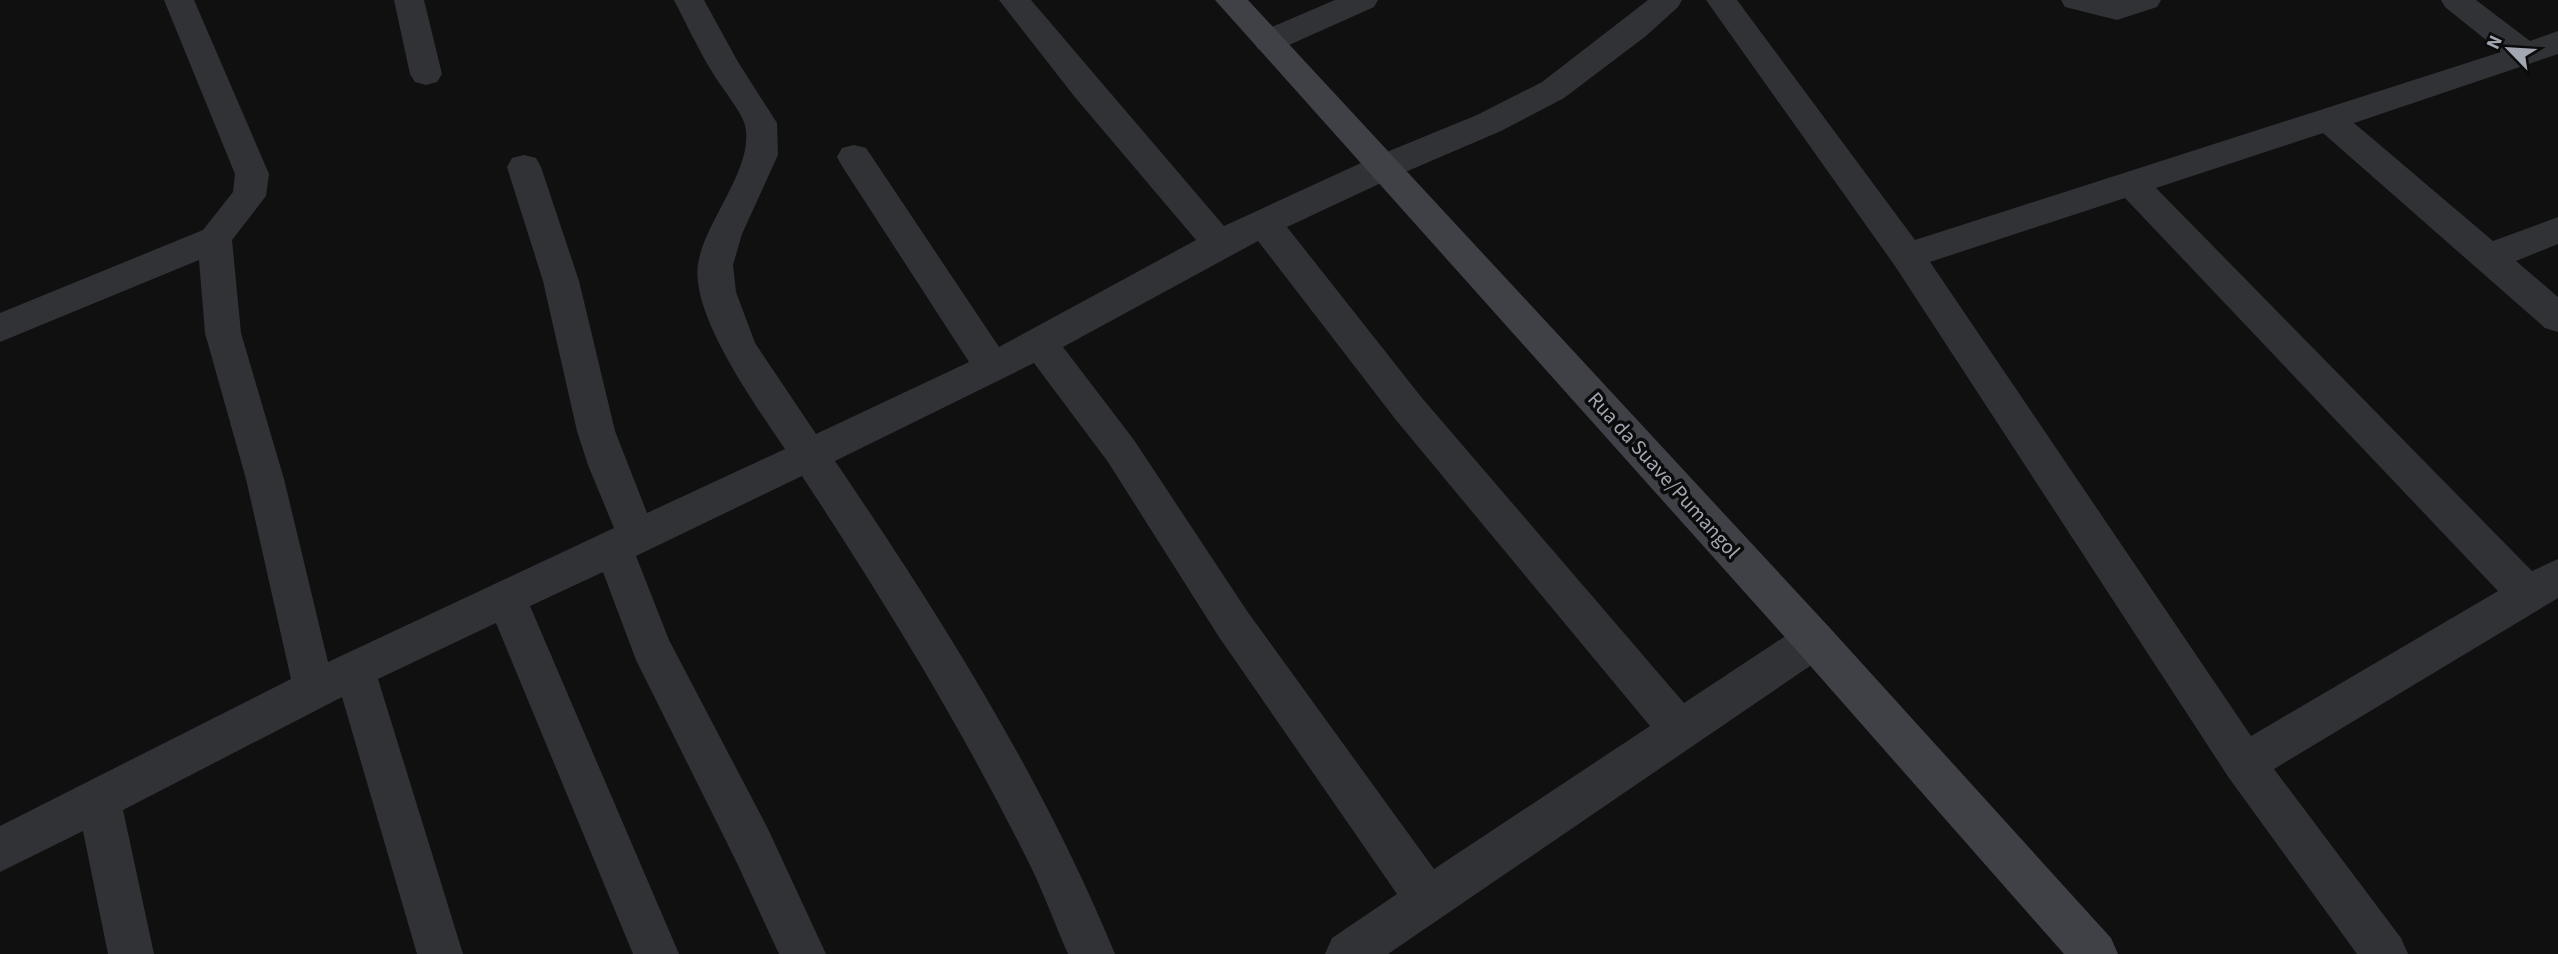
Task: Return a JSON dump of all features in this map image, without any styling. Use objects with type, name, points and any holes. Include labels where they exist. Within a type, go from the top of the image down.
[{"type":"street","points":[[0,328],[215,239],[249,196],[252,174],[179,0]]},
{"type":"street","points":[[409,0],[426,74]]},
{"type":"street","points":[[690,0],[725,67],[761,124],[761,155],[725,234],[715,265],[718,292],[739,349],[869,544],[969,710],[1042,842],[1093,954]]},
{"type":"street","points":[[1014,0],[1085,88],[1219,244]]},
{"type":"street","name":"Rua da Suave/Pumangol","points":[[1230,0],[1814,640],[2095,954]]},
{"type":"street","points":[[1269,41],[1363,0]]},
{"type":"street","points":[[0,850],[314,689],[993,368],[1219,244],[1384,167],[1489,124],[1553,90],[1635,28],[1667,0]]},
{"type":"street","points":[[1721,0],[1907,256],[2245,763],[2385,954]]},
{"type":"street","points":[[2076,0],[2117,9],[2146,0]]},
{"type":"street","points":[[2456,0],[2526,55]]},
{"type":"street","points":[[1907,256],[2526,55],[2558,42]]},
{"type":"street","points":[[2328,119],[2558,318]]},
{"type":"street","points":[[853,157],[993,368]]},
{"type":"street","points":[[524,167],[561,281],[650,647],[752,845],[803,954]]},
{"type":"street","points":[[2133,184],[2543,586],[2245,763]]},
{"type":"street","points":[[1264,223],[1409,409],[1681,731]]},
{"type":"street","points":[[2486,258],[2558,230]]},
{"type":"street","points":[[215,239],[223,333],[265,479],[314,689]]},
{"type":"street","points":[[1040,344],[1121,452],[1233,624],[1429,901]]},
{"type":"street","points":[[506,597],[656,954]]},
{"type":"street","points":[[1348,954],[1814,640]]},
{"type":"street","points":[[355,671],[440,954]]},
{"type":"street","points":[[99,800],[131,954]]}]
